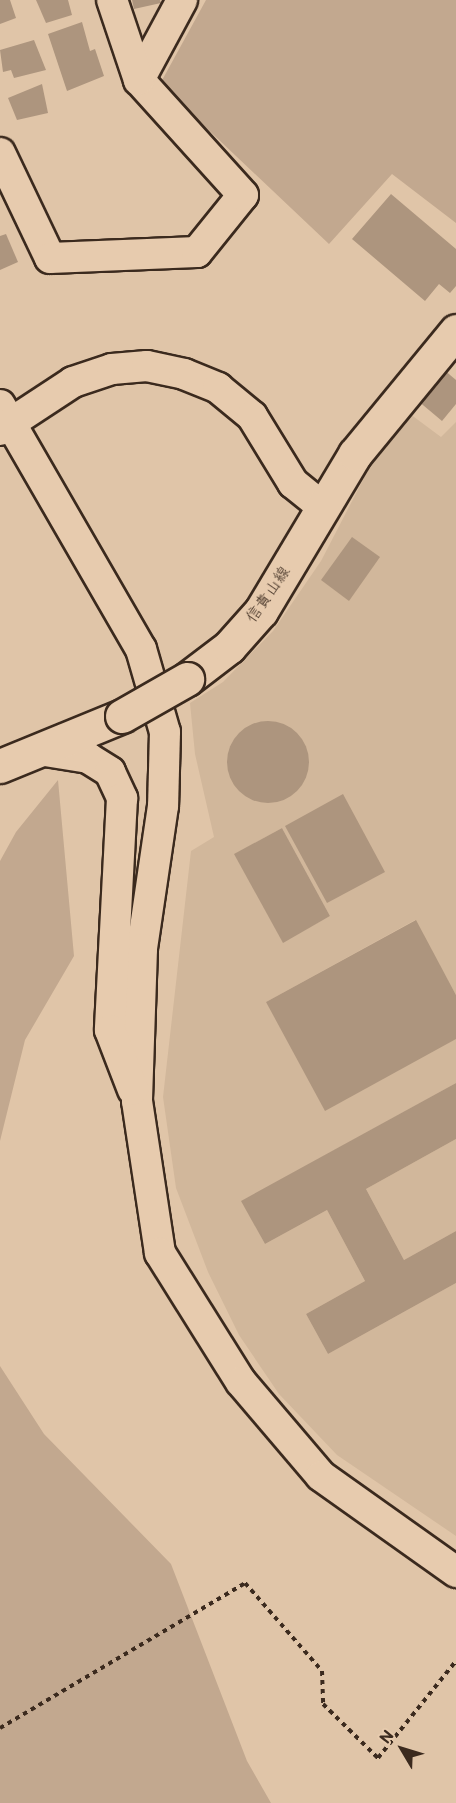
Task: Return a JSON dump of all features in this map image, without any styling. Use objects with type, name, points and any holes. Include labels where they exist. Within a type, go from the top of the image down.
[{"type":"main road","name":"信貴山線","points":[[0,766],[45,751],[122,716],[187,680],[229,647],[261,611],[355,454],[454,336]]},
{"type":"street","points":[[0,153],[50,258],[197,252],[243,195],[139,80],[112,0]]},
{"type":"street","points":[[139,80],[182,0]]},
{"type":"street","points":[[323,507],[293,483],[252,416],[218,388],[184,374],[147,366],[112,369],[73,382],[3,420],[141,649],[165,732],[164,806],[142,949],[137,1101],[160,1253],[241,1382],[321,1476],[456,1572]]},
{"type":"street","points":[[45,751],[88,758],[110,772],[122,798],[110,1030],[137,1101]]},
{"type":"path","points":[[0,1728],[245,1583],[322,1671],[323,1704],[378,1758],[456,1661]]},
{"type":"shaded area","points":[[206,0],[456,0],[456,223],[392,174],[329,244],[160,84]]},
{"type":"shaded area","points":[[410,414],[441,437],[456,422],[456,995],[415,920],[266,1002],[456,1039],[456,1083],[242,1201],[265,1244],[327,1210],[365,1281],[306,1314],[328,1354],[456,1283],[456,1536],[337,1455],[279,1394],[239,1335],[208,1272],[176,1188],[163,1097],[191,851],[214,837],[195,754],[190,703],[223,682],[273,631],[321,561],[378,451]],"holes":[[[282,828],[330,916],[283,942],[235,854]]]},
{"type":"shaded area","points":[[58,780],[74,956],[25,1040],[0,1141],[0,861],[16,832]]},
{"type":"shaded area","points":[[456,1139],[456,1231],[404,1260],[366,1189]]},
{"type":"shaded area","points":[[0,1366],[44,1434],[171,1564],[247,1761],[271,1803],[0,1803]]},
{"type":"building","points":[[0,0],[10,0],[16,18],[0,24]]},
{"type":"building","points":[[36,0],[68,0],[72,15],[46,23]]},
{"type":"building","points":[[132,0],[160,0],[161,3],[134,9]]},
{"type":"building","points":[[82,22],[90,51],[95,49],[104,76],[67,91],[48,34]]},
{"type":"building","points":[[34,40],[46,70],[14,78],[11,70],[3,72],[0,50]]},
{"type":"building","points":[[42,84],[48,113],[17,120],[8,98]]},
{"type":"building","points":[[391,194],[456,249],[456,286],[450,293],[439,284],[425,301],[352,239]]},
{"type":"building","points":[[6,234],[18,262],[0,270],[0,236]]},
{"type":"building","points":[[443,369],[456,380],[456,404],[442,421],[417,400]]},
{"type":"building","points":[[352,537],[380,557],[349,601],[321,580]]},
{"type":"building","points":[[260,721],[276,721],[291,728],[302,739],[309,754],[306,778],[297,791],[276,803],[260,803],[245,796],[234,785],[227,770],[227,754],[234,739],[245,728]]},
{"type":"building","points":[[343,794],[385,872],[327,903],[285,826]]},
{"type":"building","points":[[282,828],[330,916],[283,943],[234,854]]},
{"type":"building","points":[[416,920],[456,995],[456,1039],[325,1111],[266,1002]]},
{"type":"building","points":[[456,1083],[456,1139],[366,1189],[404,1260],[456,1231],[456,1283],[328,1354],[306,1314],[365,1281],[327,1210],[265,1244],[241,1201]]}]
